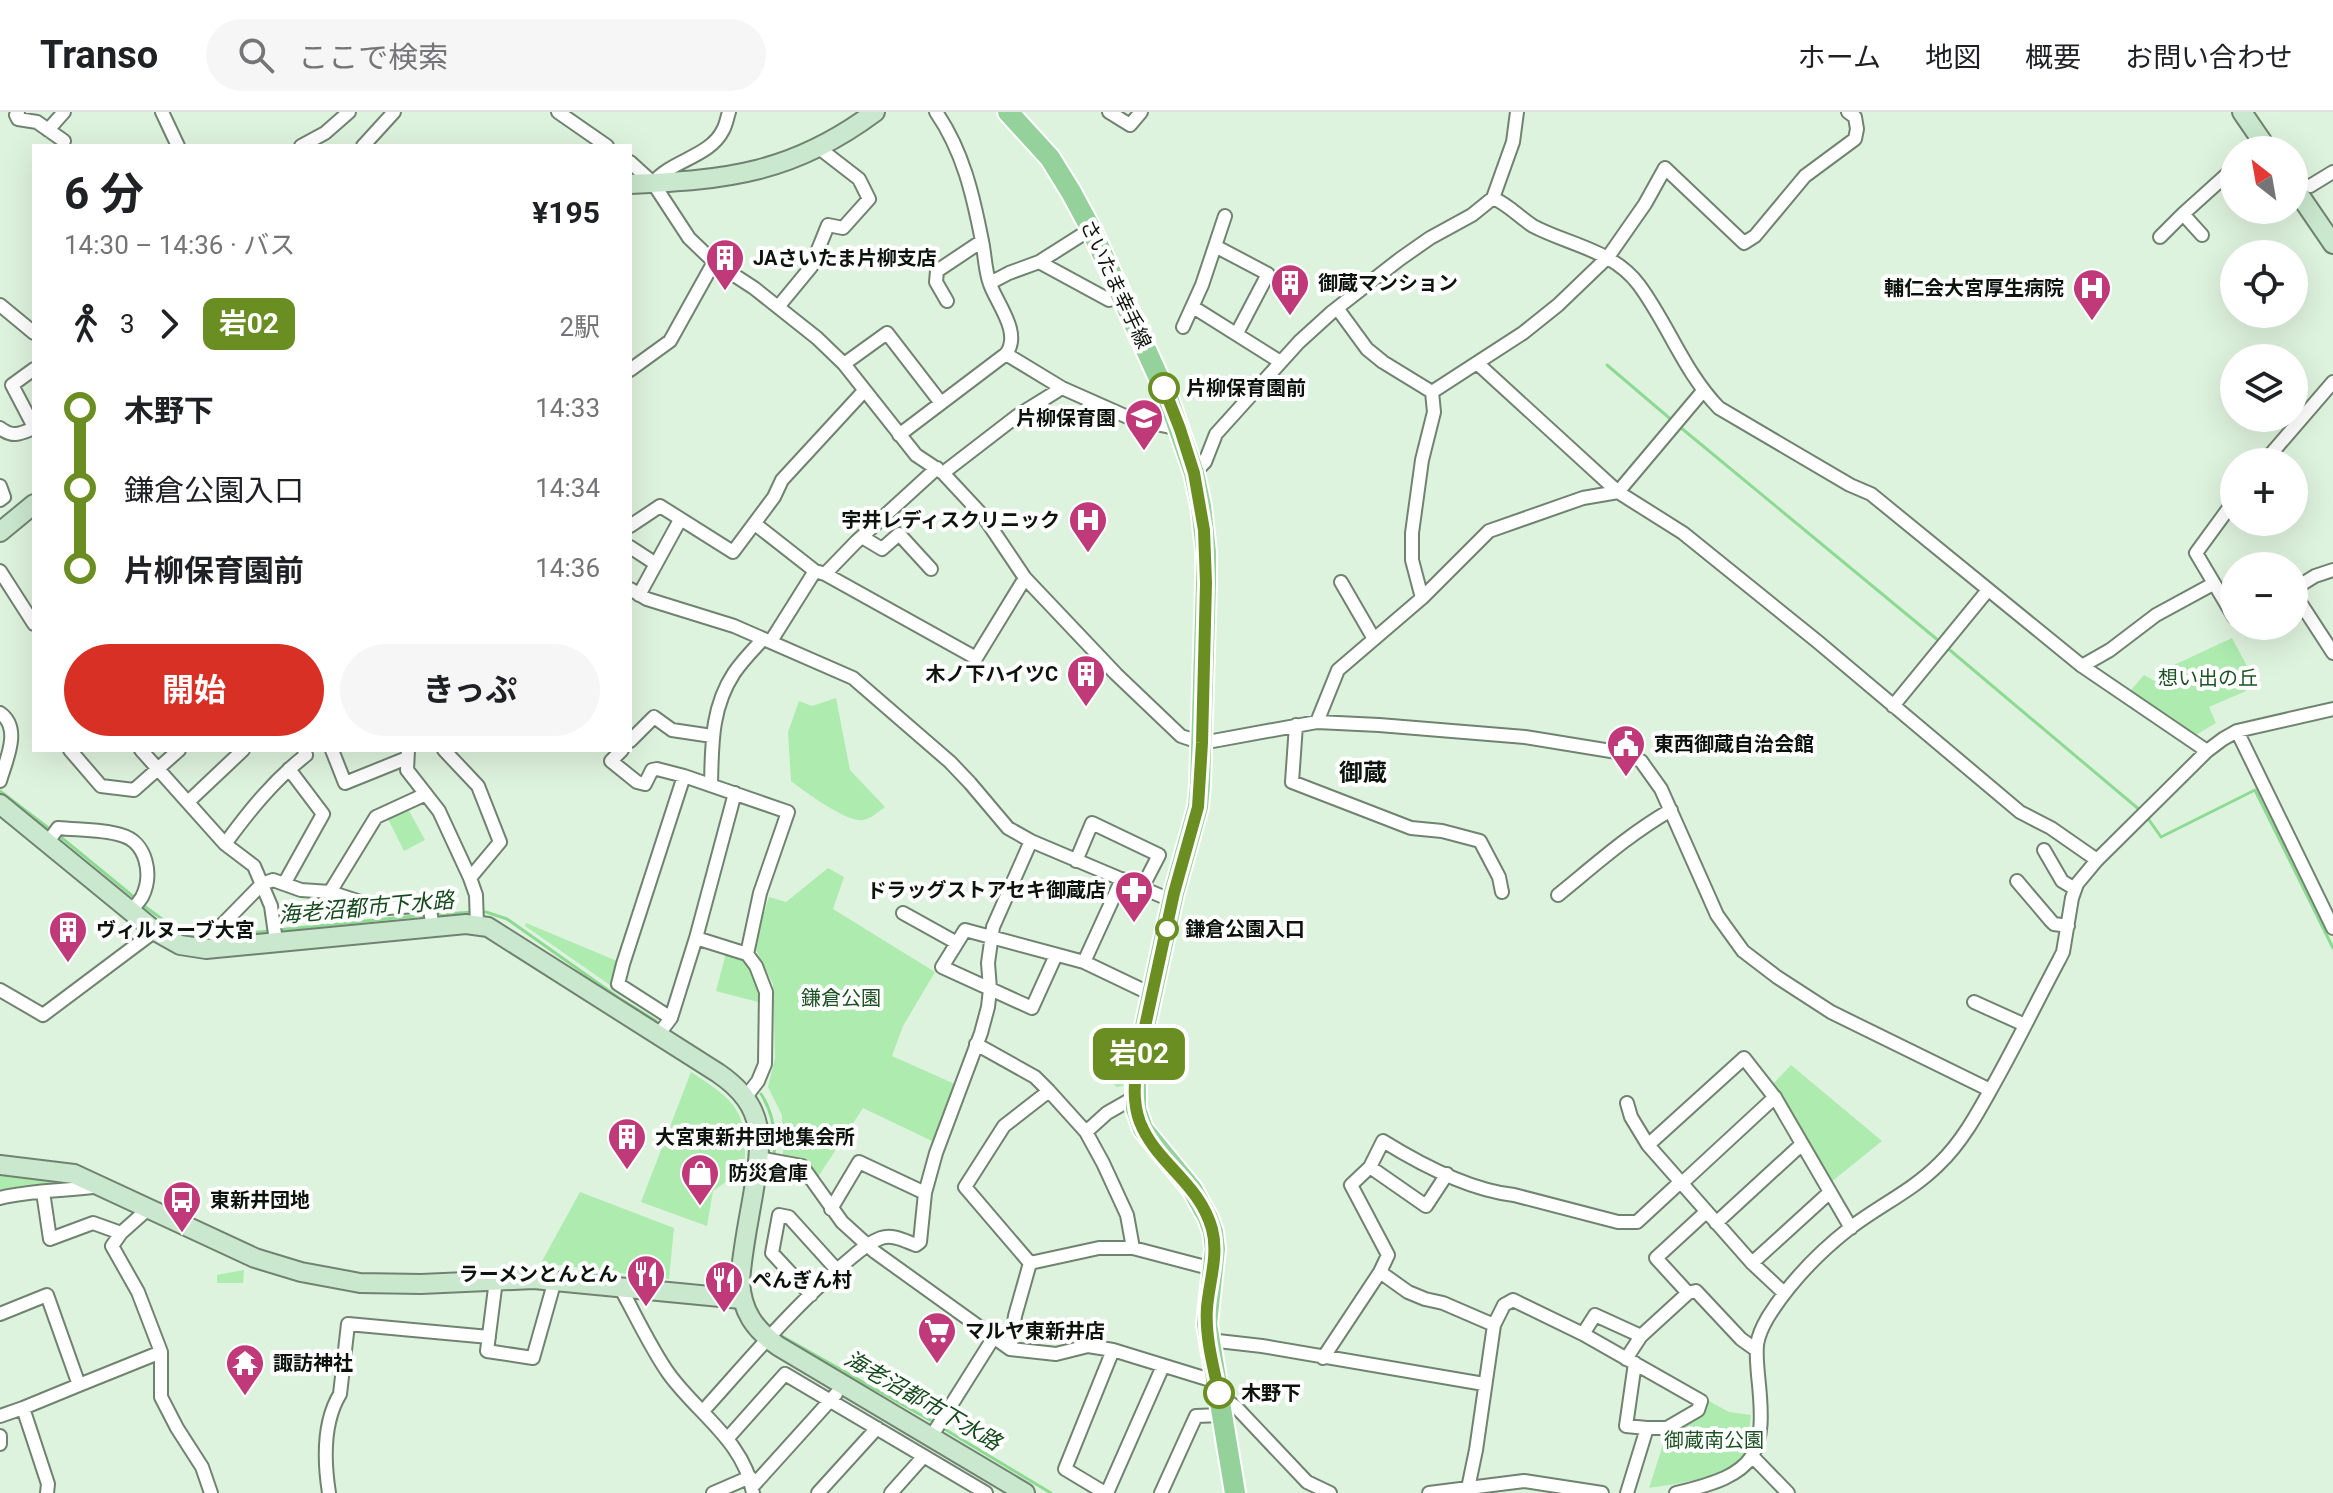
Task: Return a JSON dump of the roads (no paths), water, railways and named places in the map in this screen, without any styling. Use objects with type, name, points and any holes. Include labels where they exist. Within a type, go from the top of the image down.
[{"type":"main road","name":"さいたま幸手線","points":[[1008,112],[1050,158],[1091,229],[1164,387],[1194,473],[1201,506],[1206,552],[1198,807],[1173,901],[1136,1068],[1135,1097],[1143,1129],[1192,1189],[1213,1232],[1213,1269],[1207,1307],[1209,1340],[1235,1493]]},
{"type":"street","points":[[18,112],[18,119],[37,122],[64,141]]},
{"type":"street","points":[[48,130],[64,112]]},
{"type":"street","points":[[162,112],[177,144]]},
{"type":"street","points":[[305,144],[325,133],[349,112]]},
{"type":"street","points":[[365,144],[394,112]]},
{"type":"street","points":[[558,112],[604,144]]},
{"type":"street","points":[[653,183],[662,171],[705,148],[723,132],[729,112]]},
{"type":"street","points":[[632,184],[743,174],[780,164],[819,148],[875,112]]},
{"type":"street","points":[[899,435],[1011,348],[1010,328],[990,283],[970,183],[952,135],[936,112]]},
{"type":"street","points":[[1109,112],[1130,125],[1141,112]]},
{"type":"street","points":[[1194,473],[1205,462],[1216,434],[1279,361],[1337,308],[1430,238],[1472,215],[1493,198],[1513,142],[1517,112]]},
{"type":"street","points":[[1432,392],[1523,333],[1558,305],[1608,257],[1645,204],[1665,168],[1744,243],[1755,236],[1805,176],[1855,139],[1855,117],[1848,112]]},
{"type":"street","points":[[2242,112],[2255,136]]},
{"type":"street","points":[[778,307],[811,267],[828,225],[843,228],[869,199],[859,179],[819,148]]},
{"type":"street","points":[[632,164],[653,183],[689,238],[714,262],[754,288],[817,338],[844,364],[916,455],[940,470],[984,517],[1025,578],[1181,736],[1202,743],[1317,722],[1525,737],[1617,752],[1641,761],[1656,778],[1717,915],[1743,951],[1831,1012],[1990,1090]]},
{"type":"street","points":[[2308,183],[2333,172]]},
{"type":"street","points":[[2160,237],[2220,181]]},
{"type":"street","points":[[2308,197],[2333,244]]},
{"type":"street","points":[[1493,198],[1506,204],[1532,225],[1608,257],[1638,282],[1703,391],[1719,408],[1850,485],[1871,494],[2082,666],[2207,751]]},
{"type":"street","points":[[2183,214],[2202,235]]},
{"type":"street","points":[[1183,327],[1225,216]]},
{"type":"street","points":[[990,283],[1039,262],[1091,229]]},
{"type":"street","points":[[947,301],[936,282],[937,271],[982,241]]},
{"type":"street","points":[[1215,246],[1268,274],[1237,333]]},
{"type":"street","points":[[632,369],[670,341],[714,262]]},
{"type":"street","points":[[1039,262],[1109,300],[1121,296]]},
{"type":"street","points":[[0,305],[32,331]]},
{"type":"street","points":[[1193,307],[1279,361]]},
{"type":"street","points":[[1337,308],[1367,349],[1432,392]]},
{"type":"street","points":[[844,364],[887,333],[941,403]]},
{"type":"street","points":[[1006,354],[1062,388],[1132,419],[1180,429]]},
{"type":"street","points":[[1477,363],[1618,492],[1683,533],[2020,812],[2051,828],[2097,860]]},
{"type":"street","points":[[32,370],[12,385],[32,423]]},
{"type":"street","points":[[2276,448],[2333,382]]},
{"type":"street","points":[[711,785],[712,736],[718,704],[725,688],[735,671],[767,640],[820,573],[940,470],[1062,388]]},
{"type":"street","points":[[632,525],[660,506],[733,552],[774,497],[782,480],[864,391]]},
{"type":"street","points":[[1317,722],[1338,670],[1422,598],[1489,531],[1583,498],[1618,492],[1703,391]]},
{"type":"street","points":[[1422,598],[1412,560],[1412,533],[1422,460],[1434,412],[1432,392]]},
{"type":"street","points":[[0,428],[16,436],[32,428]]},
{"type":"street","points":[[0,486],[4,497],[0,500]]},
{"type":"street","points":[[0,532],[32,506]]},
{"type":"street","points":[[680,520],[656,564],[635,592],[734,626],[853,678],[950,762],[1008,828],[1076,861],[1173,901]]},
{"type":"street","points":[[2220,520],[2196,553],[2220,595]]},
{"type":"street","points":[[755,524],[820,573],[976,658],[1025,578]]},
{"type":"street","points":[[862,537],[882,549],[899,534],[931,569]]},
{"type":"street","points":[[632,548],[656,564]]},
{"type":"street","points":[[2308,581],[2333,570]]},
{"type":"street","points":[[0,571],[29,606]]},
{"type":"street","points":[[1341,582],[1374,639]]},
{"type":"street","points":[[2082,666],[2110,650],[2156,615],[2213,584]]},
{"type":"street","points":[[1893,706],[1988,590]]},
{"type":"street","points":[[2308,613],[2333,653]]},
{"type":"street","points":[[1676,1493],[1725,1478],[1753,1457],[1762,1416],[1755,1349],[1767,1319],[1803,1270],[1851,1228],[1912,1188],[1939,1164],[1968,1128],[2014,1050],[2063,952],[2075,889],[2097,860],[2207,751],[2223,739],[2237,731],[2333,709]]},
{"type":"street","points":[[0,713],[7,718],[12,734],[0,781]]},
{"type":"street","points":[[632,739],[654,717],[672,730],[712,736]]},
{"type":"street","points":[[1296,725],[1292,782],[1411,828],[1442,831],[1480,841],[1499,877],[1502,892]]},
{"type":"street","points":[[2237,731],[2333,928]]},
{"type":"street","points":[[72,752],[101,786],[134,790],[177,752]]},
{"type":"street","points":[[143,752],[225,844],[254,866],[271,906],[276,941]]},
{"type":"street","points":[[188,802],[241,752]]},
{"type":"street","points":[[225,844],[254,805],[306,755],[305,752]]},
{"type":"street","points":[[333,752],[345,783],[408,754],[407,770],[439,811],[470,878],[476,895],[476,915]]},
{"type":"street","points":[[446,752],[478,786],[500,842],[470,878]]},
{"type":"street","points":[[620,752],[611,761],[637,782],[645,784],[652,770],[657,769],[788,812],[760,893],[747,954]]},
{"type":"street","points":[[284,884],[323,814],[289,769]]},
{"type":"street","points":[[671,1018],[618,984],[684,776]]},
{"type":"street","points":[[658,1035],[671,1018],[735,793]]},
{"type":"street","points":[[330,892],[376,817],[426,794]]},
{"type":"street","points":[[0,804],[155,931],[168,940],[193,948],[433,927],[476,915]]},
{"type":"street","points":[[1558,895],[1616,845],[1671,810]]},
{"type":"street","points":[[1076,861],[1092,823],[1159,855],[1142,888]]},
{"type":"street","points":[[47,843],[58,828],[121,835],[133,841],[146,859],[147,872],[143,896],[130,912]]},
{"type":"street","points":[[703,1411],[811,1295],[868,1244],[892,1236],[916,1245],[920,1242],[925,1193],[936,1153],[988,1007],[991,936],[1031,841]]},
{"type":"street","points":[[2044,850],[2062,881],[2075,889]]},
{"type":"street","points":[[1084,962],[1122,879]]},
{"type":"street","points":[[213,934],[262,884],[273,880],[301,890],[330,892],[376,907],[429,905],[433,927]]},
{"type":"street","points":[[2017,881],[2054,924],[2068,926]]},
{"type":"street","points":[[903,913],[957,943]]},
{"type":"street","points":[[476,915],[733,1084],[745,1098],[757,1121],[760,1137],[741,1267],[741,1299],[751,1320],[768,1339],[845,1385],[936,1429],[1025,1493]]},
{"type":"street","points":[[1056,955],[1032,1008],[942,967],[965,930],[1084,962],[1153,995]]},
{"type":"street","points":[[0,990],[43,1015],[155,931]]},
{"type":"street","points":[[696,938],[747,954],[756,966],[766,992],[765,1064],[758,1081],[745,1098]]},
{"type":"street","points":[[1974,1002],[2025,1025]]},
{"type":"street","points":[[976,1044],[1035,1077],[1086,1132],[1122,1201],[1133,1248]]},
{"type":"street","points":[[1648,1145],[1744,1058],[1775,1097],[1851,1228]]},
{"type":"street","points":[[1030,1263],[965,1187],[1004,1126],[1049,1091]]},
{"type":"street","points":[[1086,1132],[1107,1113],[1135,1097]]},
{"type":"street","points":[[1323,1358],[1388,1255],[1351,1185],[1370,1167],[1383,1141],[1413,1160],[1499,1193],[1618,1222],[1637,1222],[1775,1097]]},
{"type":"street","points":[[1627,1103],[1631,1117],[1648,1145],[1752,1263],[1784,1293]]},
{"type":"street","points":[[1716,1223],[1802,1144]]},
{"type":"street","points":[[759,1158],[802,1166],[842,1222],[875,1252],[1010,1349],[1056,1354],[1088,1346],[1113,1350],[1163,1366],[1236,1407],[1307,1482],[1330,1493]]},
{"type":"street","points":[[831,1209],[859,1162],[925,1193]]},
{"type":"street","points":[[0,1165],[74,1174],[255,1258],[331,1279],[382,1285],[555,1280],[741,1299]]},
{"type":"street","points":[[1370,1167],[1426,1206],[1447,1174]]},
{"type":"street","points":[[0,1198],[20,1193],[101,1186]]},
{"type":"street","points":[[43,1192],[50,1239],[93,1223],[121,1233]]},
{"type":"street","points":[[1752,1263],[1830,1192]]},
{"type":"street","points":[[148,1209],[121,1233],[112,1246],[138,1292],[161,1352],[161,1397],[202,1467],[211,1493]]},
{"type":"street","points":[[1688,1293],[1656,1258],[1706,1212]]},
{"type":"street","points":[[811,1295],[772,1253],[779,1215],[789,1217],[837,1270]]},
{"type":"street","points":[[1030,1263],[1099,1248],[1133,1248],[1213,1269]]},
{"type":"street","points":[[1010,1349],[1015,1316],[1030,1263]]},
{"type":"street","points":[[1380,1272],[1408,1292],[1494,1325]]},
{"type":"street","points":[[496,1280],[487,1351],[533,1358],[555,1280]]},
{"type":"street","points":[[620,1287],[668,1373],[737,1451],[752,1486]]},
{"type":"street","points":[[1467,1491],[1494,1325],[1504,1305],[1513,1300],[1583,1334],[1631,1361],[1701,1401],[1698,1410],[1667,1428],[1626,1426],[1631,1361],[1641,1336],[1688,1293],[1696,1291],[1741,1339],[1755,1349]]},
{"type":"street","points":[[0,1314],[47,1295],[79,1385]]},
{"type":"street","points":[[1583,1334],[1595,1315],[1641,1336]]},
{"type":"street","points":[[329,1493],[326,1436],[335,1401],[340,1394],[348,1324],[489,1337]]},
{"type":"street","points":[[936,1429],[994,1337]]},
{"type":"street","points":[[1209,1340],[1262,1346],[1484,1384]]},
{"type":"street","points":[[1113,1350],[1065,1469],[1106,1493],[1163,1366]]},
{"type":"street","points":[[0,1416],[161,1352]]},
{"type":"street","points":[[727,1439],[785,1374],[924,1456],[965,1488],[986,1493]]},
{"type":"street","points":[[713,1493],[752,1486],[845,1385]]},
{"type":"street","points":[[1161,1493],[1196,1416],[1220,1398]]},
{"type":"street","points":[[23,1408],[48,1484],[47,1493]]},
{"type":"street","points":[[818,1493],[877,1428]]},
{"type":"street","points":[[1627,1493],[1647,1428]]},
{"type":"street","points":[[0,1436],[0,1444]]},
{"type":"street","points":[[891,1493],[924,1456]]},
{"type":"street","points":[[1753,1457],[1788,1493]]},
{"type":"street","points":[[1429,1493],[1467,1491],[1524,1481],[1602,1493]]},
{"type":"waterway","points":[[1607,365],[1674,422]]},
{"type":"waterway","points":[[1680,427],[1939,641]]},
{"type":"waterway","points":[[1945,646],[2141,811]]},
{"type":"waterway","points":[[2147,817],[2161,837],[2255,790],[2333,948]]},
{"type":"waterway","name":"海老沼都市下水路","points":[[0,791],[51,830]]},
{"type":"waterway","name":"海老沼都市下水路","points":[[57,834],[135,898]]},
{"type":"waterway","name":"海老沼都市下水路","points":[[140,903],[184,935],[210,937]]},
{"type":"waterway","name":"海老沼都市下水路","points":[[433,915],[473,912]]},
{"type":"waterway","name":"海老沼都市下水路","points":[[481,912],[507,919],[656,1021]]},
{"type":"waterway","name":"海老沼都市下水路","points":[[277,930],[425,915]]},
{"type":"waterway","name":"海老沼都市下水路","points":[[218,936],[270,931]]},
{"type":"waterway","name":"海老沼都市下水路","points":[[761,1094],[773,1124],[774,1156]]},
{"type":"waterway","name":"海老沼都市下水路","points":[[778,1334],[935,1423]]},
{"type":"waterway","name":"海老沼都市下水路","points":[[941,1427],[1051,1493]]},
{"type":"place","name":"JAさいたま片柳支店","points":[[725,292]]},
{"type":"place","name":"御蔵マンション","points":[[1290,317]]},
{"type":"place","name":"輔仁会大宮厚生病院","points":[[2092,322]]},
{"type":"place","name":"片柳保育園前","points":[[1164,388]]},
{"type":"place","name":"片柳保育園","points":[[1144,452]]},
{"type":"place","name":"宇井レディスクリニック","points":[[1088,554]]},
{"type":"place","name":"木ノ下ハイツC","points":[[1086,708]]},
{"type":"place","name":"東西御蔵自治会館","points":[[1626,778]]},
{"type":"place","name":"ドラッグストアセキ御蔵店","points":[[1134,924]]},
{"type":"place","name":"鎌倉公園入口","points":[[1167,929]]},
{"type":"place","name":"ヴィルヌーブ大宮","points":[[68,964]]},
{"type":"place","name":"大宮東新井団地集会所","points":[[627,1171]]},
{"type":"place","name":"防災倉庫","points":[[700,1207]]},
{"type":"place","name":"東新井団地","points":[[182,1234]]},
{"type":"place","name":"ラーメンとんとん","points":[[646,1308]]},
{"type":"place","name":"ぺんぎん村","points":[[724,1314]]},
{"type":"place","name":"マルヤ東新井店","points":[[937,1365]]},
{"type":"place","name":"木野下","points":[[1219,1393]]},
{"type":"place","name":"諏訪神社","points":[[245,1397]]},
{"type":"district","name":"御蔵","points":[[1363,773]]},
{"type":"park label","name":"想い出の丘","points":[[2208,678]]},
{"type":"park label","name":"鎌倉公園","points":[[841,998]]},
{"type":"park label","name":"御蔵南公園","points":[[1714,1440]]}]
